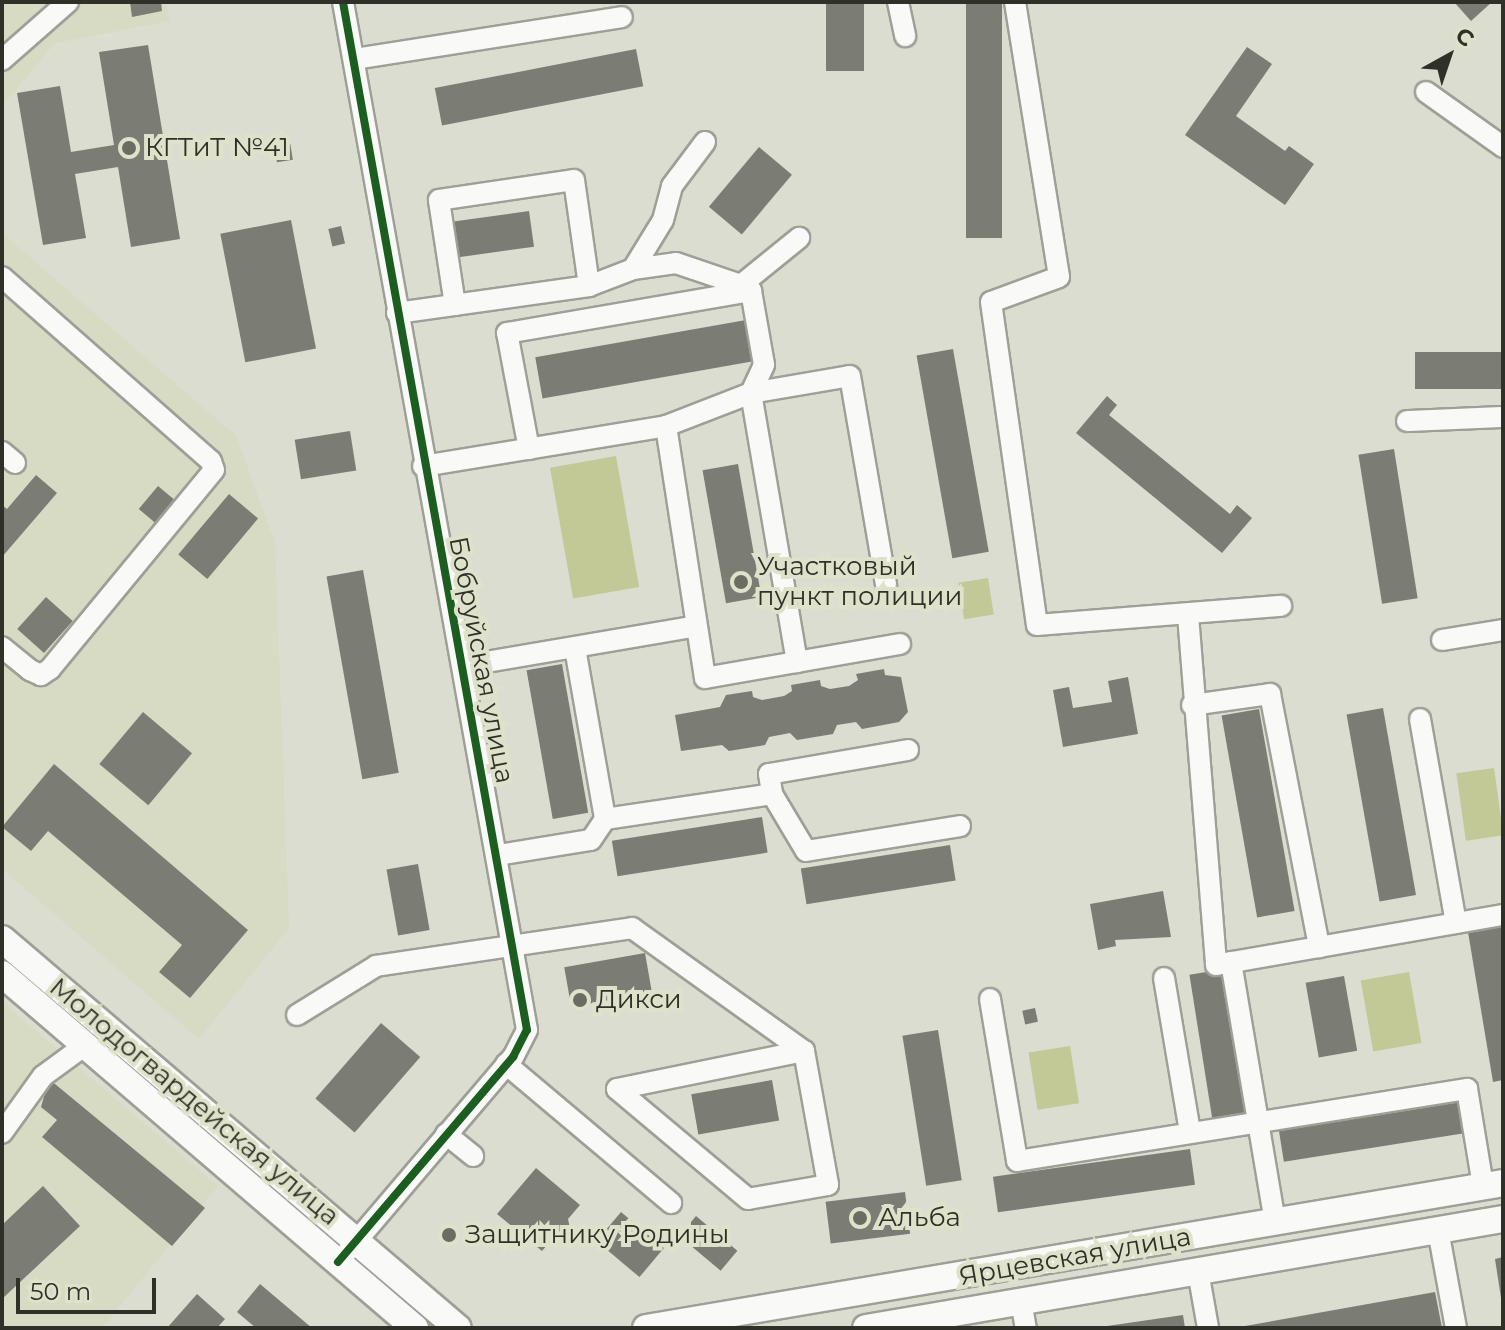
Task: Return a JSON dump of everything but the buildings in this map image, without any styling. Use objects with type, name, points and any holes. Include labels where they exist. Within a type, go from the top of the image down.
[{"type":"main road","name":"Молодогвардейская улица","points":[[2,939],[458,1328]]},
{"type":"main road","name":"Молодогвардейская улица","points":[[2,974],[415,1328]]},
{"type":"main road","name":"Ярцевская улица","points":[[646,1328],[1493,1185]]},
{"type":"main road","name":"Ярцевская улица","points":[[866,1328],[921,1323],[1021,1301],[1503,1219]]},
{"type":"street","points":[[2,60],[68,2]]},
{"type":"street","name":"Бобруйская улица","points":[[338,1262],[506,1064],[527,1030],[498,855],[423,466],[343,2]]},
{"type":"street","points":[[898,2],[905,36]]},
{"type":"street","points":[[1015,2],[1059,277],[991,302],[1037,625],[1281,606]]},
{"type":"street","points":[[354,59],[622,17]]},
{"type":"street","points":[[1426,92],[1503,147]]},
{"type":"street","points":[[633,269],[663,220],[672,186],[705,142]]},
{"type":"street","points":[[455,305],[439,200],[574,180],[589,286]]},
{"type":"street","points":[[397,313],[589,286],[633,269],[676,263],[741,285],[799,238]]},
{"type":"street","points":[[2,277],[211,461],[214,470],[50,669],[41,675],[30,670],[2,647]]},
{"type":"street","points":[[529,449],[507,333],[751,291],[764,365],[751,393],[797,662]]},
{"type":"street","points":[[423,466],[666,426],[751,393],[850,376],[886,585]]},
{"type":"street","points":[[1407,421],[1503,417]]},
{"type":"street","points":[[666,426],[705,678],[900,644]]},
{"type":"street","points":[[1188,615],[1192,705],[1216,965],[1503,915]]},
{"type":"street","points":[[463,666],[696,626]]},
{"type":"street","points":[[1442,640],[1503,630]]},
{"type":"street","points":[[498,855],[591,840],[605,819],[575,648]]},
{"type":"street","points":[[1192,705],[1270,694],[1319,947]]},
{"type":"street","points":[[1420,719],[1456,923]]},
{"type":"street","points":[[908,750],[769,774],[772,794],[806,851],[960,826]]},
{"type":"street","points":[[605,819],[772,794]]},
{"type":"street","points":[[297,1015],[376,966],[632,928],[804,1051],[828,1185],[748,1199],[617,1089],[804,1051]]},
{"type":"street","points":[[1231,962],[1275,1222]]},
{"type":"street","points":[[1164,978],[1190,1132]]},
{"type":"street","points":[[990,999],[1017,1161],[1467,1089],[1493,1185]]},
{"type":"street","points":[[2,1133],[43,1076],[84,1046]]},
{"type":"street","points":[[506,1064],[671,1203]]},
{"type":"street","points":[[446,1134],[473,1156]]},
{"type":"street","points":[[1438,1230],[1456,1328]]},
{"type":"street","points":[[1198,1271],[1208,1328]]},
{"type":"street","points":[[1021,1301],[1026,1328]]},
{"type":"shaded area","points":[[2,2],[166,2],[170,21],[55,43],[2,106]]},
{"type":"shaded area","points":[[2,233],[236,436],[275,543],[289,928],[199,1039],[2,869]]},
{"type":"shaded area","points":[[2,1002],[218,1186],[102,1328],[2,1328]]},
{"type":"green space","points":[[616,456],[639,587],[573,599],[550,468]]},
{"type":"green space","points":[[988,578],[994,615],[964,619],[958,583]]},
{"type":"green space","points":[[1494,768],[1503,835],[1466,841],[1456,773]]},
{"type":"green space","points":[[1409,972],[1422,1043],[1373,1051],[1361,981]]},
{"type":"green space","points":[[1070,1046],[1079,1103],[1038,1110],[1029,1053]]},
{"type":"cycle path","points":[[338,1262],[513,1057],[527,1030],[343,2]]},
{"type":"place","name":"КГТиТ №41","points":[[129,148]]},
{"type":"place","name":"Участковый пункт полиции","points":[[741,582]]},
{"type":"place","name":"Дикси","points":[[580,1000]]},
{"type":"place","name":"Альба","points":[[860,1218]]},
{"type":"place","name":"Защитнику Родины","points":[[449,1235]]}]
